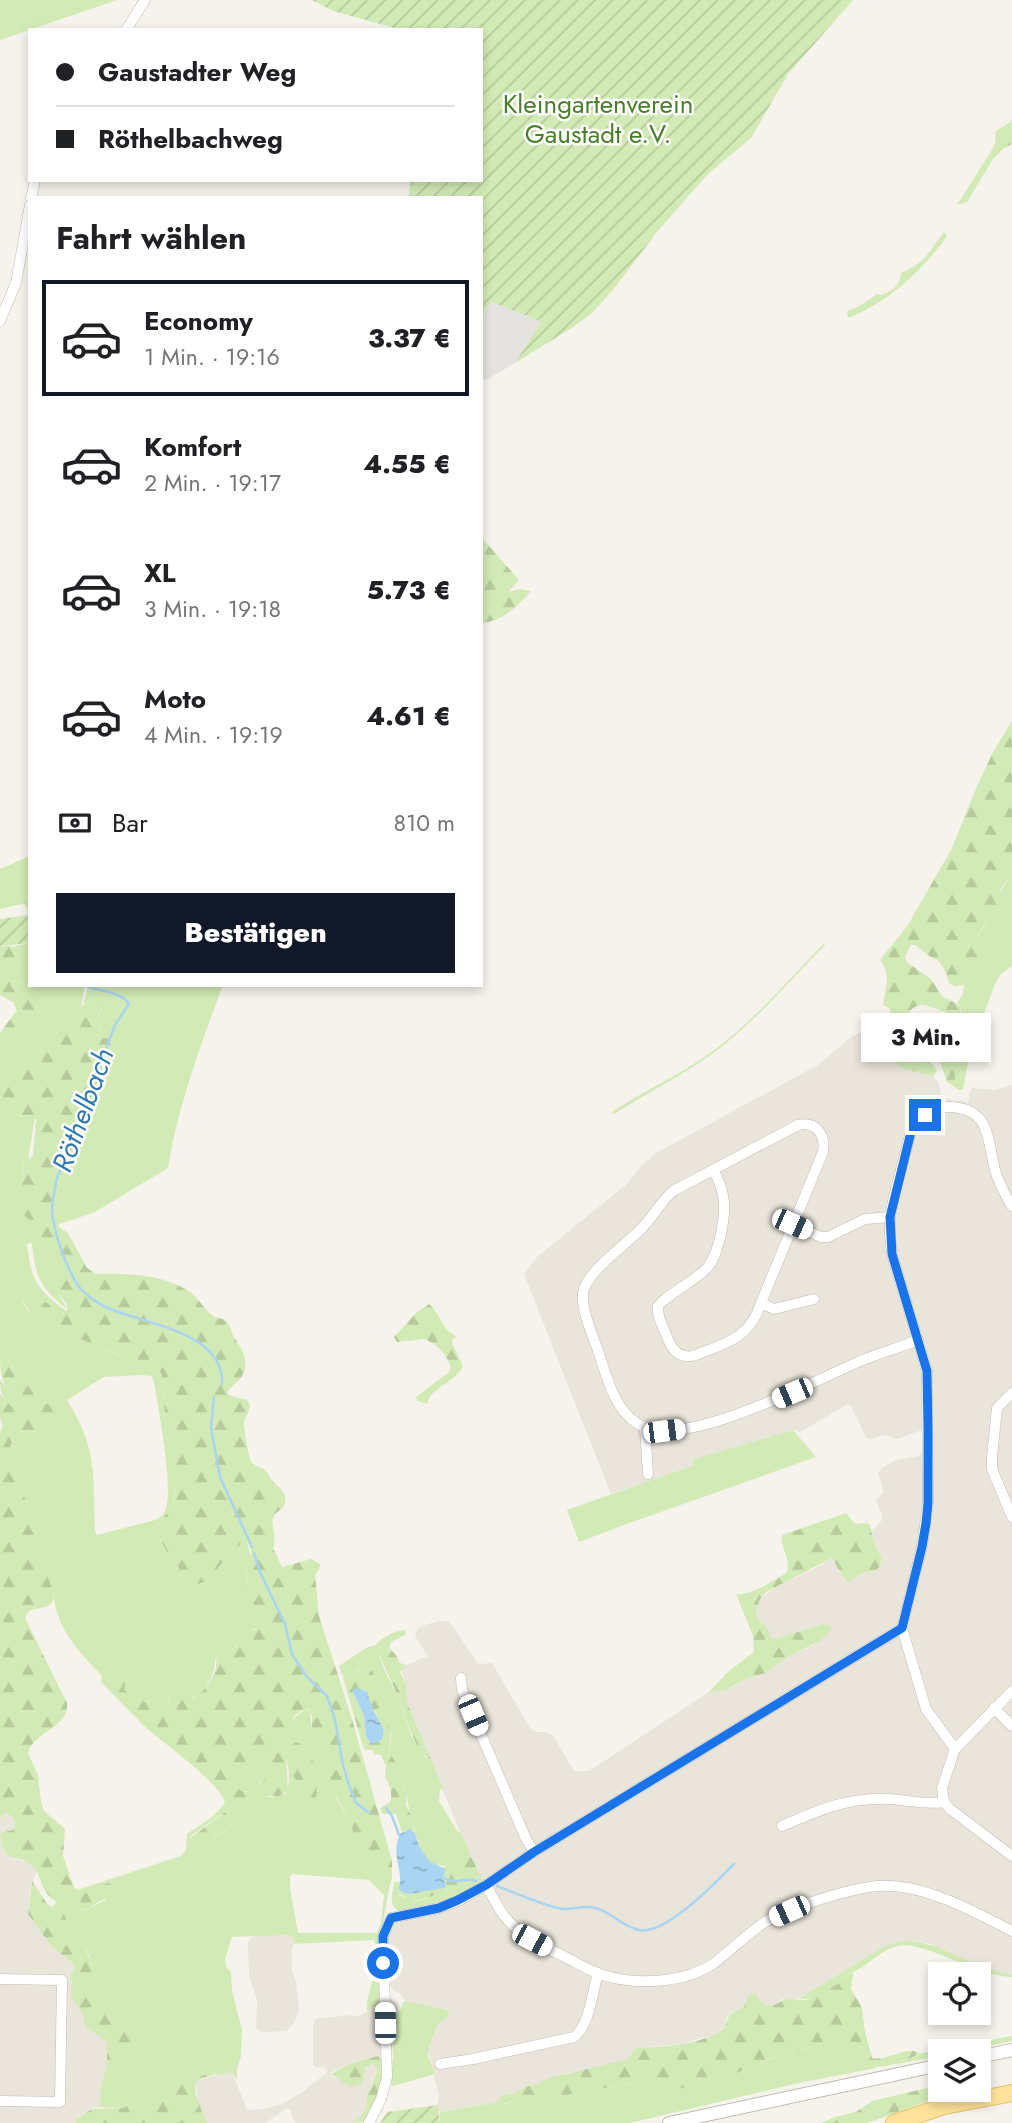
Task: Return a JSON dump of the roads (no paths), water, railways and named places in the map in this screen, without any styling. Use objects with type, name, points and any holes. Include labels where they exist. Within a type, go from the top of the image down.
[{"type":"main road","points":[[894,2123],[944,2106],[1010,2094]]},
{"type":"street","points":[[127,28],[145,0]]},
{"type":"street","points":[[0,321],[16,284],[28,216]]},
{"type":"street","points":[[955,1749],[926,1709],[902,1628],[922,1547],[928,1503],[927,1371],[892,1254],[890,1217],[912,1128],[925,1115],[941,1107],[960,1108],[970,1112],[989,1134],[997,1177],[1012,1206]]},
{"type":"street","points":[[713,1170],[721,1184],[726,1205],[714,1257],[705,1270],[663,1301],[657,1311],[673,1350],[684,1356],[722,1345],[740,1335],[751,1324],[823,1152],[823,1137],[816,1128],[805,1123],[798,1125],[673,1191],[643,1226],[594,1273],[583,1289],[586,1314],[614,1394],[628,1416],[656,1432],[687,1428],[732,1416],[792,1393],[862,1360],[918,1340]]},
{"type":"street","points":[[792,1224],[821,1237],[828,1237],[865,1219],[890,1217]]},
{"type":"street","points":[[761,1303],[774,1309],[814,1299]]},
{"type":"street","points":[[1012,1393],[997,1408],[994,1415],[992,1469],[1012,1517]]},
{"type":"street","points":[[645,1428],[648,1474]]},
{"type":"street","points":[[369,2123],[387,2077],[383,1936],[391,1918],[439,1908],[486,1885],[534,1852],[902,1628]]},
{"type":"street","points":[[461,1678],[467,1703],[534,1852]]},
{"type":"street","points":[[1012,1691],[955,1749],[942,1788],[944,1802],[950,1809],[1012,1856]]},
{"type":"street","points":[[994,1709],[1012,1726]]},
{"type":"street","points":[[782,1825],[845,1802],[890,1799],[934,1804],[944,1802]]},
{"type":"street","points":[[486,1885],[503,1915],[532,1940],[613,1978],[654,1981],[697,1972],[711,1965],[754,1930],[789,1911],[850,1891],[880,1886],[920,1889],[1012,1931]]},
{"type":"street","points":[[440,2064],[574,2037],[585,2024],[598,1973]]},
{"type":"street","points":[[0,1979],[62,1980],[60,2102],[0,2101]]},
{"type":"street","points":[[991,2054],[1012,2050]]},
{"type":"street","points":[[669,2123],[928,2067]]},
{"type":"water","points":[[358,1688],[367,1692],[384,1730],[382,1739],[376,1743],[370,1743],[366,1736],[364,1716],[353,1692]]},
{"type":"water","points":[[409,1829],[415,1833],[419,1846],[429,1861],[445,1869],[444,1888],[410,1894],[399,1889],[397,1841],[400,1834]]},
{"type":"waterway","name":"Röthelbach","points":[[88,987],[116,994],[129,1004],[115,1025],[56,1181],[52,1207],[61,1249],[75,1281],[88,1296],[106,1307],[179,1332],[196,1341],[210,1352],[219,1366],[222,1384]]},
{"type":"waterway","name":"Röthelbach","points":[[214,1397],[211,1428],[220,1477],[252,1547]]},
{"type":"waterway","name":"Röthelbach","points":[[254,1553],[260,1572],[285,1624],[292,1654],[307,1677],[327,1696],[349,1785],[356,1803],[368,1812]]},
{"type":"waterway","name":"Röthelbach","points":[[386,1808],[399,1835]]},
{"type":"waterway","points":[[497,1886],[557,1908],[596,1908],[633,1928],[650,1930],[690,1906],[734,1864]]},
{"type":"waterway","points":[[443,1878],[476,1881]]},
{"type":"park label","name":"Kleingartenverein Gaustadt e.V.","points":[[598,119]]}]
